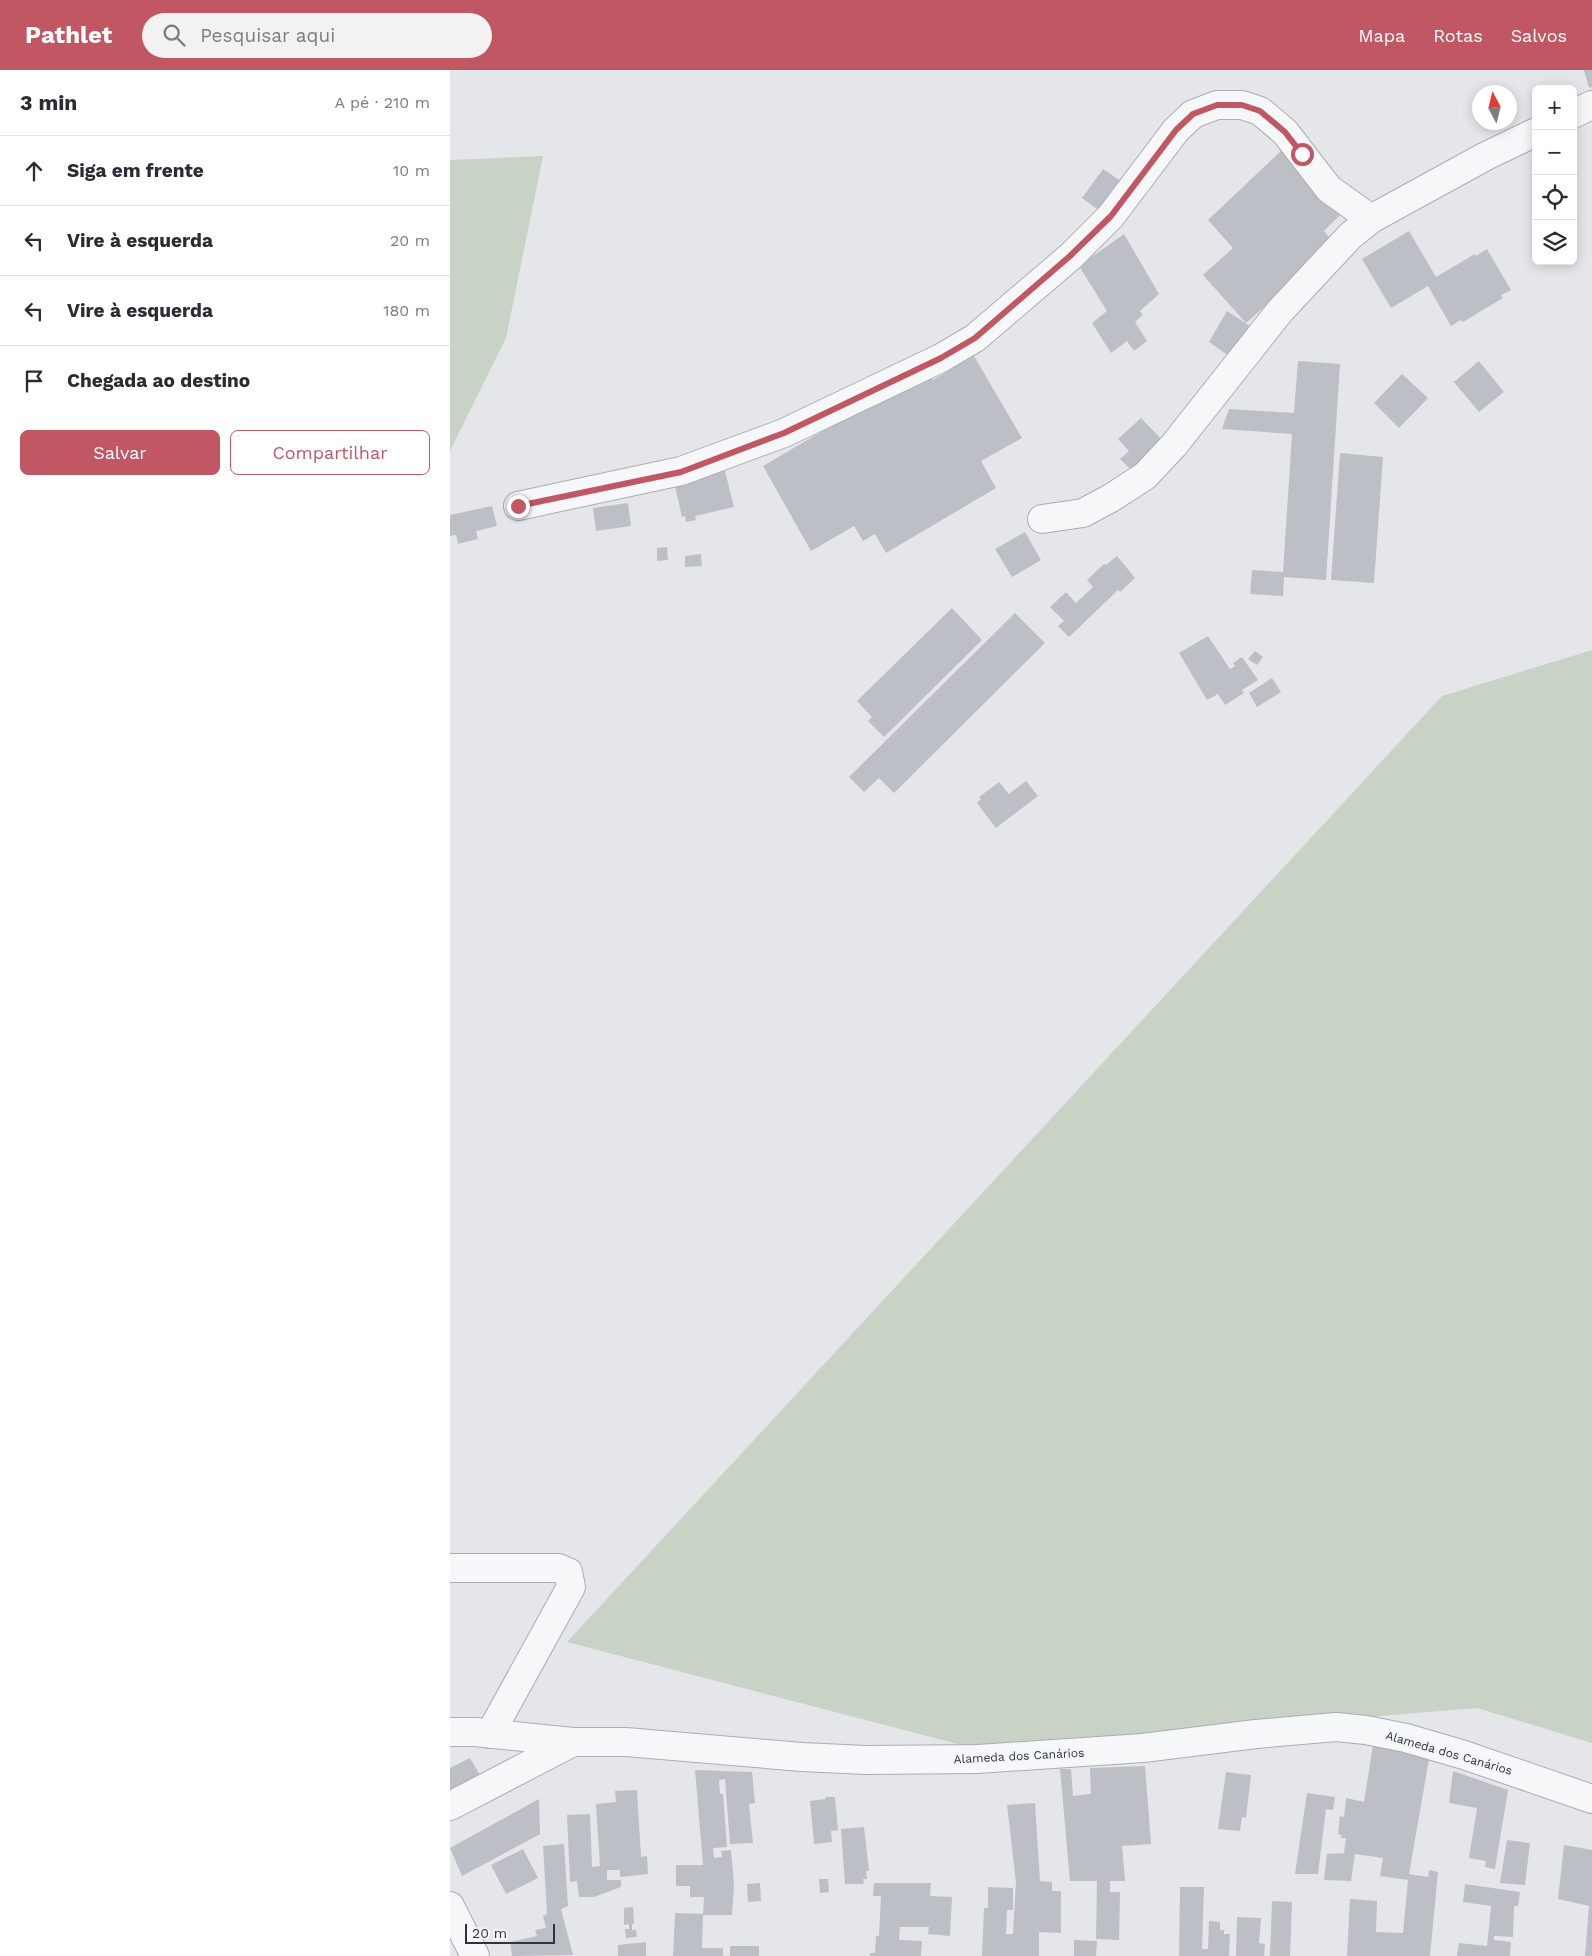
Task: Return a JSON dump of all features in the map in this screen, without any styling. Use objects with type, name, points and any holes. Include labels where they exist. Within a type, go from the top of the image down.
[{"type":"street","points":[[518,506],[681,472],[784,433],[941,358],[975,338],[1070,256],[1111,216],[1176,130],[1193,114],[1217,105],[1242,105],[1260,111],[1285,132],[1329,189],[1371,219]]},
{"type":"street","points":[[1577,112],[1592,106]]},
{"type":"street","points":[[1042,518],[1083,512],[1111,498],[1145,476],[1174,444],[1280,311],[1314,272],[1350,236],[1371,219],[1486,156],[1532,134]]},
{"type":"street","points":[[450,1568],[558,1568],[568,1572],[571,1580],[571,1587],[490,1734]]},
{"type":"street","name":"Alameda dos Canários","points":[[450,1806],[573,1742],[636,1743],[820,1758],[978,1760],[1143,1748],[1256,1734],[1336,1727],[1366,1730],[1406,1738],[1464,1755],[1592,1799]]},
{"type":"street","points":[[450,1732],[573,1742]]},
{"type":"street","points":[[450,1906],[475,1956]]},
{"type":"shaded area","points":[[543,156],[506,338],[450,451],[450,160]]},
{"type":"shaded area","points":[[1592,650],[1592,1743],[1477,1708],[977,1749],[567,1642],[1442,696]]},
{"type":"building","points":[[1584,70],[1592,70],[1592,87],[1589,88]]},
{"type":"building","points":[[1282,150],[1340,215],[1324,231],[1335,244],[1246,323],[1203,275],[1233,248],[1208,220]]},
{"type":"building","points":[[1103,169],[1121,181],[1100,211],[1082,198]]},
{"type":"building","points":[[1409,231],[1436,277],[1487,249],[1511,290],[1501,295],[1503,298],[1463,322],[1461,320],[1451,326],[1428,286],[1391,308],[1362,259]]},
{"type":"building","points":[[1124,234],[1159,294],[1140,311],[1143,315],[1135,322],[1147,341],[1134,351],[1127,341],[1111,353],[1092,323],[1107,311],[1079,266]]},
{"type":"building","points":[[1227,311],[1253,328],[1232,358],[1209,342]]},
{"type":"building","points":[[974,356],[1022,438],[981,461],[996,488],[886,553],[875,534],[863,541],[854,526],[811,551],[763,466],[927,370],[933,380]]},
{"type":"building","points":[[1298,361],[1340,364],[1326,580],[1284,577],[1283,596],[1250,594],[1252,570],[1283,572],[1292,434],[1222,429],[1229,409],[1294,413]]},
{"type":"building","points":[[1479,361],[1504,392],[1479,412],[1454,382]]},
{"type":"building","points":[[1402,374],[1428,398],[1399,428],[1374,403]]},
{"type":"building","points":[[1141,418],[1163,441],[1132,471],[1120,459],[1129,451],[1118,439]]},
{"type":"building","points":[[1340,453],[1383,457],[1374,583],[1331,580]]},
{"type":"building","points":[[725,471],[734,507],[695,516],[696,520],[686,522],[685,516],[682,517],[674,482]]},
{"type":"building","points":[[628,503],[631,526],[596,531],[593,508]]},
{"type":"building","points":[[492,506],[497,526],[476,531],[478,539],[458,544],[456,535],[450,536],[450,515]]},
{"type":"building","points":[[1025,532],[1041,560],[1012,577],[995,549]]},
{"type":"building","points":[[667,547],[668,560],[657,561],[657,548]]},
{"type":"building","points":[[701,554],[702,566],[685,567],[685,556]]},
{"type":"building","points":[[1117,556],[1135,578],[1120,592],[1118,590],[1069,637],[1058,626],[1064,621],[1050,607],[1066,592],[1076,603],[1093,587],[1087,580],[1104,564],[1106,565]]},
{"type":"building","points":[[952,608],[982,640],[884,737],[868,721],[872,717],[857,701]]},
{"type":"building","points":[[1015,613],[1045,643],[894,793],[879,778],[864,792],[849,777]]},
{"type":"building","points":[[1208,636],[1230,669],[1235,666],[1233,663],[1242,657],[1258,680],[1242,690],[1244,693],[1225,705],[1218,694],[1207,700],[1179,653]]},
{"type":"building","points":[[1255,651],[1263,657],[1257,665],[1248,659]]},
{"type":"building","points":[[1272,678],[1281,692],[1257,707],[1249,693]]},
{"type":"building","points":[[1026,781],[1038,796],[996,828],[977,803],[981,799],[979,797],[999,782],[1009,794]]},
{"type":"building","points":[[1373,1745],[1429,1759],[1409,1874],[1428,1877],[1429,1870],[1438,1872],[1430,1956],[1347,1956],[1350,1899],[1377,1901],[1376,1932],[1403,1933],[1408,1880],[1380,1876],[1383,1858],[1355,1854],[1351,1881],[1324,1880],[1327,1854],[1344,1853],[1346,1838],[1341,1838],[1342,1835],[1338,1834],[1340,1816],[1344,1817],[1346,1798],[1364,1802]]},
{"type":"building","points":[[470,1758],[480,1775],[450,1790],[450,1768]]},
{"type":"building","points":[[1145,1766],[1151,1844],[1122,1846],[1125,1881],[1110,1881],[1110,1892],[1120,1892],[1119,1940],[1096,1939],[1097,1881],[1070,1881],[1060,1769],[1071,1769],[1073,1796],[1091,1794],[1090,1768]]},
{"type":"building","points":[[695,1770],[752,1772],[755,1803],[749,1804],[753,1843],[730,1844],[725,1779],[719,1780],[720,1794],[723,1794],[727,1847],[713,1848],[714,1858],[722,1857],[721,1851],[731,1850],[734,1885],[732,1915],[703,1915],[702,1948],[723,1948],[723,1956],[673,1956],[675,1913],[703,1914],[704,1897],[690,1897],[690,1886],[676,1886],[676,1865],[703,1865]]},
{"type":"building","points":[[1453,1771],[1508,1790],[1495,1869],[1485,1867],[1486,1861],[1469,1858],[1477,1808],[1449,1803]]},
{"type":"building","points":[[1226,1772],[1251,1775],[1246,1818],[1242,1817],[1240,1831],[1218,1829]]},
{"type":"building","points":[[637,1790],[641,1857],[647,1856],[648,1874],[620,1877],[620,1870],[607,1870],[607,1880],[621,1880],[621,1887],[594,1897],[579,1897],[577,1881],[570,1882],[567,1815],[590,1814],[592,1867],[600,1866],[596,1804],[616,1802],[615,1791]]},
{"type":"building","points":[[1307,1793],[1335,1797],[1333,1810],[1326,1809],[1318,1874],[1295,1874]]},
{"type":"building","points":[[825,1797],[835,1797],[838,1830],[831,1831],[832,1842],[814,1844],[810,1801],[826,1799]]},
{"type":"building","points":[[539,1799],[540,1834],[462,1876],[450,1848]]},
{"type":"building","points":[[1035,1803],[1040,1881],[1052,1882],[1052,1891],[1061,1891],[1061,1933],[1039,1932],[1039,1956],[982,1956],[984,1908],[988,1908],[988,1887],[1013,1888],[1013,1910],[1007,1910],[1006,1934],[1013,1934],[1016,1882],[1007,1805]]},
{"type":"building","points":[[864,1827],[869,1871],[866,1871],[867,1879],[863,1879],[864,1884],[845,1884],[841,1829]]},
{"type":"building","points":[[1507,1840],[1530,1843],[1525,1885],[1500,1883]]},
{"type":"building","points":[[564,1844],[568,1906],[561,1909],[573,1955],[512,1956],[510,1942],[537,1936],[535,1930],[546,1928],[543,1916],[547,1914],[543,1846]]},
{"type":"building","points":[[1564,1845],[1592,1850],[1592,1956],[1585,1956],[1589,1906],[1558,1899]]},
{"type":"building","points":[[523,1849],[538,1878],[506,1894],[491,1865]]},
{"type":"building","points":[[819,1879],[828,1879],[829,1892],[820,1893]]},
{"type":"building","points":[[760,1883],[761,1901],[748,1902],[747,1884]]},
{"type":"building","points":[[874,1883],[931,1883],[930,1896],[952,1897],[950,1936],[928,1934],[929,1927],[900,1927],[899,1940],[922,1941],[921,1956],[870,1956],[870,1953],[875,1953],[876,1936],[879,1936],[881,1896],[873,1896]]},
{"type":"building","points":[[1465,1884],[1520,1892],[1518,1906],[1514,1906],[1513,1937],[1494,1936],[1494,1940],[1511,1942],[1510,1956],[1457,1956],[1459,1943],[1487,1946],[1491,1906],[1463,1902]]},
{"type":"building","points":[[1180,1887],[1204,1887],[1202,1949],[1208,1949],[1209,1921],[1220,1922],[1220,1930],[1224,1930],[1224,1934],[1230,1934],[1229,1956],[1179,1956]]},
{"type":"building","points":[[1272,1901],[1292,1902],[1290,1956],[1270,1956]]},
{"type":"building","points":[[633,1907],[634,1924],[632,1924],[632,1930],[636,1930],[637,1937],[626,1938],[625,1929],[629,1929],[629,1924],[624,1925],[624,1908]]},
{"type":"building","points":[[1237,1917],[1261,1918],[1259,1943],[1265,1944],[1264,1956],[1236,1956]]},
{"type":"building","points":[[1074,1940],[1097,1941],[1096,1956],[1074,1956]]},
{"type":"building","points":[[646,1942],[646,1956],[618,1956],[618,1945]]},
{"type":"building","points":[[730,1946],[759,1946],[759,1956],[730,1956]]},
{"type":"route","points":[[518,506],[681,472],[784,433],[941,358],[975,338],[1070,256],[1111,216],[1135,187],[1176,130],[1193,114],[1217,105],[1242,105],[1260,111],[1285,132],[1302,154]]}]
